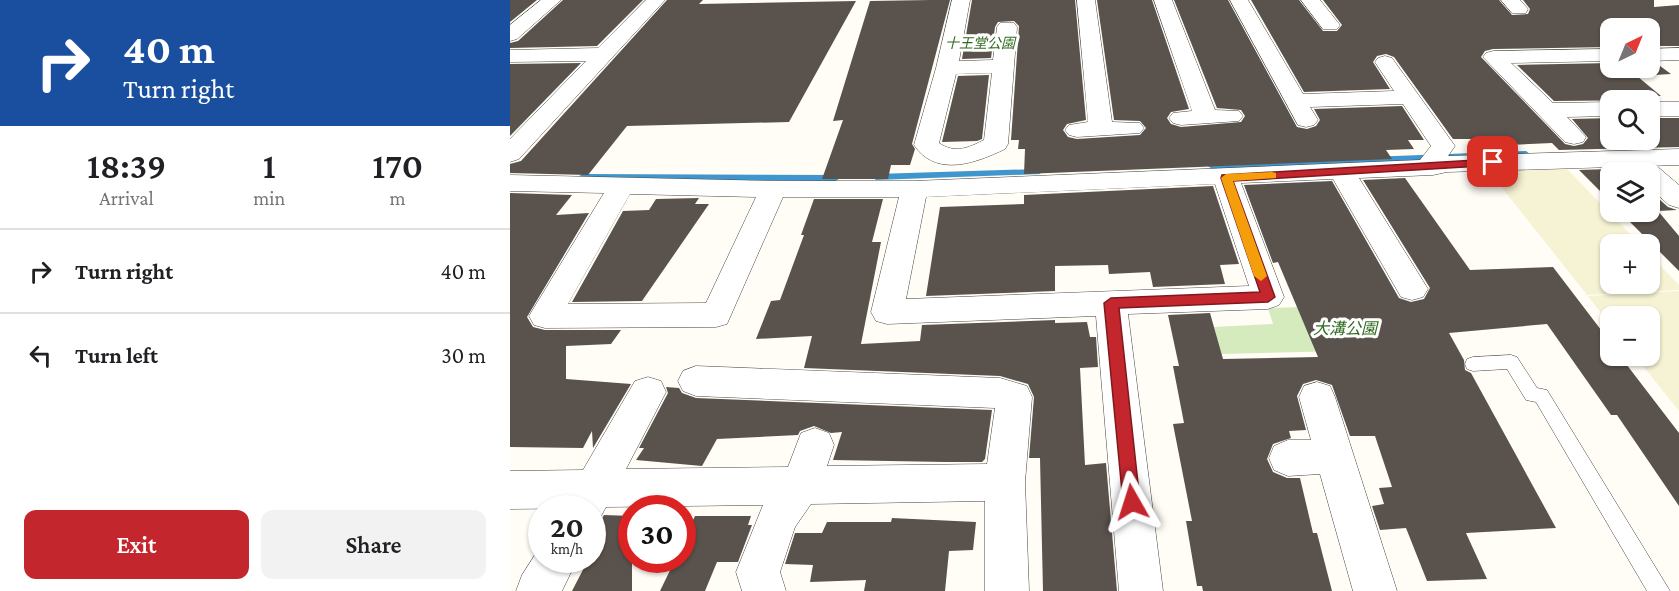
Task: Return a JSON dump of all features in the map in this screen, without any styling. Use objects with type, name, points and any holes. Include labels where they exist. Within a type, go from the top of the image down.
[{"type":"street","points":[[510,35],[552,0]]},
{"type":"street","points":[[510,154],[656,0]]},
{"type":"street","points":[[961,0],[947,68],[926,145],[941,156],[968,157],[996,144],[1007,27]]},
{"type":"street","points":[[1086,0],[1079,23],[1101,130]]},
{"type":"street","points":[[1163,0],[1206,116]]},
{"type":"street","points":[[1239,0],[1300,111],[1408,97]]},
{"type":"street","points":[[1310,0],[1330,25]]},
{"type":"street","points":[[510,56],[605,54]]},
{"type":"street","points":[[1660,55],[1679,54]]},
{"type":"street","points":[[1575,137],[1493,57],[1600,55]]},
{"type":"street","points":[[1384,62],[1443,146],[1434,160]]},
{"type":"street","points":[[947,68],[1004,66]]},
{"type":"street","points":[[1660,109],[1679,109]]},
{"type":"street","points":[[1547,110],[1600,110]]},
{"type":"street","points":[[1181,118],[1231,116]]},
{"type":"street","points":[[510,125],[536,124]]},
{"type":"street","points":[[1077,130],[1132,129]]},
{"type":"street","points":[[1660,163],[1679,157]]},
{"type":"street","points":[[510,183],[773,189],[914,189],[1342,172],[1434,160],[1447,164],[1600,167]]},
{"type":"street","points":[[1342,172],[1412,289]]},
{"type":"street","points":[[914,189],[887,312],[1268,297],[1226,178]]},
{"type":"street","points":[[1660,183],[1679,200]]},
{"type":"street","points":[[622,185],[545,316],[716,315],[773,189]]},
{"type":"street","points":[[1111,303],[1141,591]]},
{"type":"street","points":[[696,381],[1000,393],[1014,397],[1005,482],[1007,591]]},
{"type":"street","points":[[591,495],[648,393]]},
{"type":"street","points":[[1317,397],[1375,591]]},
{"type":"street","points":[[764,591],[758,572],[778,517],[801,484],[815,445]]},
{"type":"street","points":[[1288,458],[1335,456]]},
{"type":"street","points":[[606,497],[801,484],[1005,482]]},
{"type":"street","points":[[510,490],[559,495]]},
{"type":"street","points":[[538,591],[548,573]]},
{"type":"lane","points":[[1473,364],[1511,363],[1532,395],[1542,395],[1659,591]]},
{"type":"shaded area","points":[[1565,167],[1600,203],[1600,222],[1619,222],[1630,234],[1600,234],[1600,294],[1605,294],[1587,295],[1488,170]]},
{"type":"shaded area","points":[[1660,265],[1679,285],[1679,290],[1660,291]]},
{"type":"shaded area","points":[[1679,291],[1679,411],[1643,366],[1660,366],[1660,306],[1600,306],[1600,312],[1588,296],[1660,294],[1660,292]]},
{"type":"green space","name":"大溝公園","points":[[1363,305],[1387,350],[1221,354],[1214,327],[1273,324],[1268,308]]},
{"type":"building","points":[[510,0],[537,0],[510,22]]},
{"type":"building","points":[[563,0],[643,0],[597,46],[510,48],[510,43],[518,41]]},
{"type":"building","points":[[667,0],[703,0],[699,4],[856,1],[789,122],[627,126],[588,175],[510,173],[510,164],[521,161]]},
{"type":"building","points":[[950,0],[912,144],[915,149],[910,165],[891,165],[888,179],[822,179],[843,120],[833,121],[870,1]]},
{"type":"building","points":[[972,0],[1075,0],[1086,120],[1067,124],[1063,130],[1068,137],[1077,139],[1140,135],[1146,128],[1140,121],[1114,120],[1097,0],[1152,0],[1189,109],[1171,112],[1167,118],[1171,124],[1181,127],[1241,122],[1245,116],[1241,110],[1217,108],[1174,0],[1228,0],[1297,127],[1307,129],[1316,126],[1320,120],[1314,109],[1402,106],[1424,140],[1408,140],[1414,149],[1386,150],[1392,159],[1024,174],[1025,149],[1018,149],[1019,140],[1011,140],[1019,26],[1014,21],[998,22],[995,27],[991,58],[962,59]]},
{"type":"building","points":[[1251,0],[1299,0],[1323,31],[1337,31],[1342,25],[1323,0],[1499,0],[1512,15],[1528,14],[1530,9],[1523,0],[1654,0],[1654,7],[1679,5],[1679,46],[1660,46],[1660,18],[1600,18],[1600,47],[1493,49],[1485,51],[1481,57],[1565,144],[1574,146],[1583,144],[1588,138],[1572,119],[1600,118],[1600,149],[1559,150],[1552,143],[1487,146],[1481,139],[1453,139],[1394,57],[1386,54],[1377,56],[1373,62],[1390,89],[1304,92]]},
{"type":"building","points":[[581,63],[510,136],[510,64]]},
{"type":"building","points":[[1600,63],[1600,78],[1639,78],[1654,90],[1600,90],[1600,101],[1554,101],[1517,65]]},
{"type":"building","points":[[1660,66],[1671,74],[1660,75]]},
{"type":"building","points":[[989,75],[982,139],[942,142],[958,76]]},
{"type":"building","points":[[1660,118],[1679,118],[1679,147],[1660,147]]},
{"type":"building","points":[[1600,169],[1600,191],[1579,170]]},
{"type":"building","points":[[1405,178],[1470,270],[1553,267],[1600,329],[1600,366],[1628,366],[1679,433],[1679,506],[1617,415],[1611,415],[1547,324],[1449,333],[1464,360],[1465,370],[1471,373],[1556,528],[1466,533],[1487,579],[1427,581],[1406,528],[1380,530],[1372,506],[1384,504],[1379,488],[1392,487],[1375,436],[1350,436],[1332,385],[1316,380],[1303,384],[1297,396],[1306,430],[1289,431],[1291,438],[1273,444],[1267,459],[1273,472],[1287,478],[1300,478],[1313,533],[1317,533],[1332,591],[1203,591],[1202,586],[1197,586],[1186,521],[1192,521],[1173,424],[1184,423],[1173,366],[1179,366],[1168,315],[1210,313],[1223,359],[1318,357],[1278,262],[1273,263],[1244,185],[1332,181],[1399,298],[1411,302],[1424,299],[1430,288],[1363,180]]},
{"type":"building","points":[[1213,186],[1239,264],[1220,265],[1225,284],[1153,287],[1150,272],[1109,274],[1108,265],[1055,266],[1055,291],[926,296],[940,207],[1024,204],[1024,195]]},
{"type":"building","points":[[510,193],[572,195],[556,215],[589,213],[527,317],[533,327],[545,330],[621,330],[611,344],[566,346],[566,379],[631,384],[593,448],[592,431],[583,448],[510,447]]},
{"type":"building","points":[[699,198],[695,204],[709,204],[642,301],[572,302],[623,211],[649,210],[656,199]]},
{"type":"building","points":[[814,199],[883,199],[872,242],[881,242],[861,344],[920,341],[922,325],[1055,320],[1055,323],[1087,322],[1090,337],[1096,337],[1098,367],[1080,368],[1085,465],[1106,463],[1117,591],[1043,591],[1040,458],[1029,458],[1034,397],[1028,384],[1000,376],[804,368],[812,336],[756,339],[771,301],[780,300],[804,235],[801,235]]},
{"type":"building","points":[[1660,200],[1668,207],[1677,210],[1660,211]]},
{"type":"building","points":[[1660,213],[1679,236],[1679,271],[1660,252],[1660,234],[1642,234],[1630,222],[1660,222]]},
{"type":"building","points":[[666,387],[679,388],[682,393],[696,398],[992,410],[985,459],[982,462],[833,460],[842,432],[831,433],[814,426],[800,431],[798,435],[717,439],[702,466],[636,460],[644,448],[639,448],[668,393]]},
{"type":"building","points":[[606,515],[618,516],[618,573],[632,573],[632,591],[572,591],[581,573],[606,573]]},
{"type":"building","points":[[696,516],[751,516],[748,525],[752,525],[738,562],[717,562],[705,591],[660,591],[669,573],[696,573]]},
{"type":"building","points":[[892,518],[976,522],[973,550],[949,551],[945,591],[864,591],[866,580],[810,582],[813,565],[785,564],[795,533],[822,533],[827,522],[891,522]]},
{"type":"waterway","points":[[1212,166],[1526,154]]},
{"type":"waterway","points":[[876,177],[1037,172]]},
{"type":"waterway","points":[[582,177],[836,178]]},
{"type":"slow traffic","points":[[1261,276],[1226,178],[1272,175]]},
{"type":"route","points":[[1132,502],[1111,303],[1268,297],[1226,178],[1493,162]]},
{"type":"park label","name":"十王堂公園","points":[[980,43]]}]
